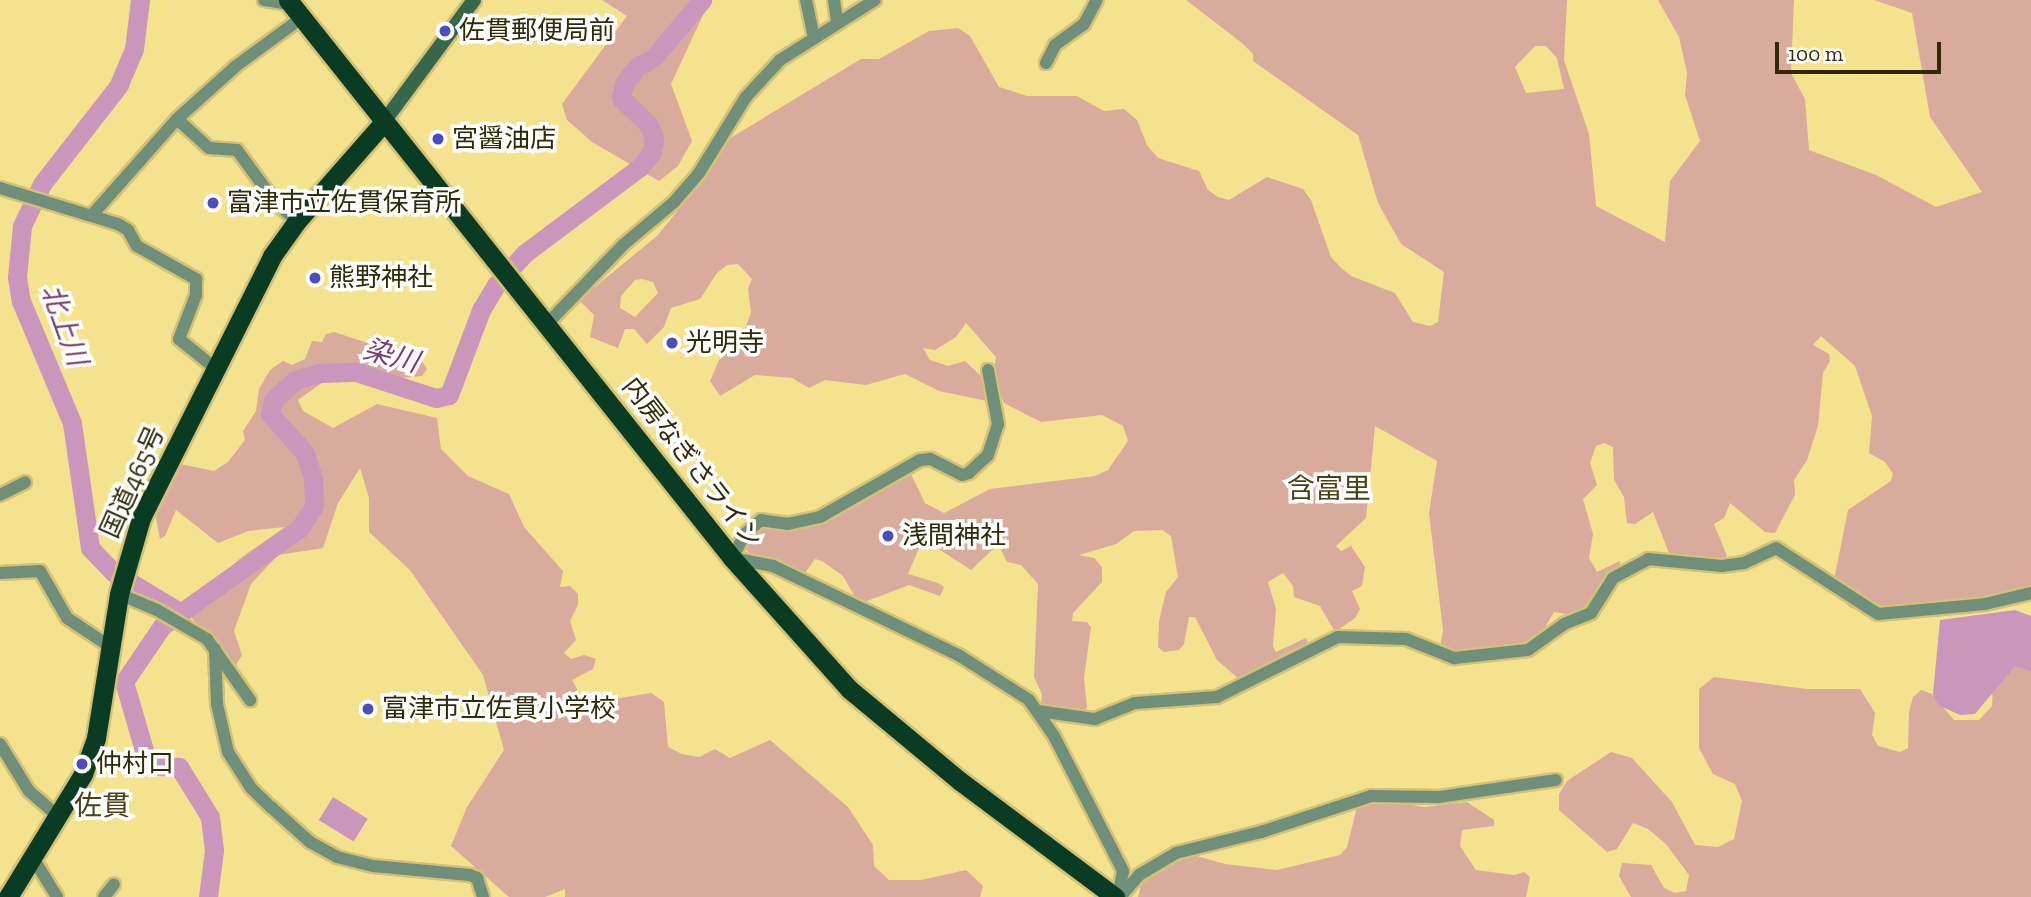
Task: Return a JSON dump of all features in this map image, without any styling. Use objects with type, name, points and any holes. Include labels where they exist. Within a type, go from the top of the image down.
[{"type":"highway","name":"内房なぎさライン","points":[[293,8],[732,558],[849,689],[960,781],[1110,895]]},
{"type":"highway","name":"国道465号","points":[[6,894],[33,858],[83,774],[96,738],[120,590],[141,519],[272,256],[297,221],[383,123]]},
{"type":"main road","points":[[383,123],[474,0]]},
{"type":"street","points":[[92,215],[177,119],[236,66],[293,8],[264,0]]},
{"type":"street","points":[[806,0],[814,38]]},
{"type":"street","points":[[834,0],[837,22]]},
{"type":"street","points":[[547,324],[623,245],[674,202],[699,173],[746,97],[780,60],[875,0]]},
{"type":"street","points":[[1046,63],[1055,45],[1084,24],[1097,0]]},
{"type":"street","points":[[177,119],[209,148],[237,150],[275,202],[297,221]]},
{"type":"street","points":[[0,188],[92,215],[128,230],[137,246],[197,279],[196,295],[179,339],[216,369]]},
{"type":"street","points":[[988,370],[998,424],[988,455],[970,473],[962,475],[930,459],[920,460],[820,517],[788,524],[761,520],[745,534],[732,558],[773,566],[960,656],[1038,710],[1095,719],[1136,703],[1217,697],[1338,637],[1406,639],[1454,658],[1528,650],[1563,624],[1591,613],[1613,578],[1648,559],[1722,566],[1744,563],[1776,548],[1878,614],[1985,604],[2031,593]]},
{"type":"street","points":[[0,495],[25,482]]},
{"type":"street","points":[[0,573],[40,571],[68,618],[109,646]]},
{"type":"street","points":[[120,590],[174,619],[215,649],[250,700]]},
{"type":"street","points":[[215,649],[217,704],[228,752],[251,788],[271,807],[310,842],[337,857],[373,866],[470,874],[478,878],[483,897]]},
{"type":"street","points":[[1038,710],[1123,871],[1110,895]]},
{"type":"street","points":[[0,744],[29,791],[58,816]]},
{"type":"street","points":[[1110,895],[1176,853],[1261,832],[1371,796],[1439,797],[1556,780]]},
{"type":"street","points":[[33,858],[57,897]]},
{"type":"shaded area","points":[[602,0],[710,0],[671,84],[692,141],[678,166],[659,181],[592,142],[567,120],[562,104],[627,16]]},
{"type":"shaded area","points":[[1186,0],[1567,0],[1564,60],[1589,134],[1596,206],[1665,242],[1670,181],[1700,141],[1685,95],[1687,73],[1679,37],[1658,0],[1794,0],[1791,73],[1805,99],[1809,150],[1876,175],[1936,207],[1982,192],[1930,117],[1912,13],[1874,0],[2031,0],[2031,589],[1929,608],[1860,609],[1851,608],[1832,590],[1848,510],[1891,481],[1893,474],[1885,462],[1869,453],[1872,416],[1855,366],[1821,336],[1813,345],[1829,354],[1830,361],[1823,373],[1818,426],[1807,460],[1794,480],[1795,495],[1775,533],[1765,532],[1730,503],[1724,518],[1714,524],[1727,556],[1715,563],[1697,556],[1670,556],[1653,512],[1635,524],[1627,523],[1624,497],[1614,480],[1613,447],[1604,443],[1596,446],[1590,463],[1597,485],[1583,499],[1593,534],[1589,558],[1597,572],[1620,561],[1620,567],[1593,607],[1579,616],[1554,612],[1537,641],[1515,648],[1463,649],[1455,654],[1440,648],[1443,630],[1429,513],[1437,461],[1375,426],[1366,518],[1336,546],[1341,551],[1351,546],[1365,567],[1362,586],[1352,591],[1360,609],[1355,618],[1335,632],[1320,606],[1294,597],[1293,586],[1283,573],[1268,582],[1276,609],[1273,646],[1276,652],[1306,638],[1309,645],[1241,681],[1217,660],[1195,617],[1189,617],[1184,644],[1179,650],[1164,652],[1158,647],[1159,621],[1166,592],[1178,577],[1171,536],[1162,530],[1134,531],[1116,544],[1079,555],[1094,558],[1102,567],[1102,582],[1073,613],[1072,621],[1087,622],[1091,627],[1084,678],[1087,707],[1083,713],[1041,705],[1042,694],[1034,677],[1038,584],[1021,565],[1007,562],[1001,550],[1008,543],[1006,537],[971,570],[937,548],[920,546],[908,574],[944,587],[940,596],[909,585],[859,604],[843,576],[822,561],[815,559],[800,580],[748,552],[744,544],[753,523],[791,525],[900,463],[906,464],[925,503],[944,513],[990,489],[1095,476],[1108,470],[1128,441],[1123,426],[1102,415],[1041,422],[1004,403],[993,378],[996,357],[966,323],[956,337],[935,350],[923,348],[930,360],[948,366],[965,361],[984,379],[992,398],[987,401],[939,391],[905,374],[866,385],[825,380],[809,388],[792,378],[755,375],[720,396],[710,381],[719,360],[741,338],[751,313],[748,289],[752,279],[738,264],[727,265],[717,273],[700,299],[671,308],[664,327],[647,344],[634,329],[625,329],[618,348],[590,337],[594,315],[579,300],[657,236],[710,171],[727,140],[861,59],[879,59],[929,31],[958,28],[970,36],[999,87],[1027,96],[1077,96],[1104,111],[1124,109],[1137,120],[1147,145],[1158,158],[1199,171],[1208,190],[1218,197],[1229,200],[1267,177],[1303,189],[1311,200],[1331,257],[1341,268],[1351,276],[1395,293],[1413,322],[1430,326],[1438,322],[1444,272],[1401,244],[1378,203],[1358,135],[1253,61],[1253,54]],"holes":[[[1535,46],[1546,46],[1557,58],[1564,89],[1526,93],[1515,67]],[[635,280],[653,282],[658,293],[635,317],[620,308],[621,296]]]},
{"type":"shaded area","points":[[334,332],[422,361],[427,369],[422,376],[329,378],[298,400],[303,411],[333,428],[377,404],[437,418],[441,449],[468,476],[509,494],[524,527],[563,571],[560,587],[570,586],[578,594],[578,605],[570,621],[576,640],[564,653],[571,659],[584,655],[596,659],[593,669],[572,680],[581,696],[602,701],[651,693],[664,702],[668,747],[682,754],[699,757],[715,749],[730,758],[770,740],[848,807],[873,845],[874,866],[889,880],[921,880],[966,870],[983,886],[980,897],[565,897],[565,889],[545,897],[509,897],[451,846],[467,807],[504,750],[483,675],[410,570],[369,532],[369,498],[360,468],[338,503],[323,548],[278,555],[251,584],[234,631],[242,655],[236,665],[231,662],[189,615],[189,603],[242,557],[285,527],[248,531],[218,543],[176,510],[165,536],[160,539],[155,513],[159,496],[180,464],[214,471],[228,462],[245,440],[243,431],[256,411],[259,389],[270,370],[283,361],[292,365],[305,359],[312,341],[322,342],[326,334]]},
{"type":"shaded area","points":[[2015,610],[2031,616],[2031,671],[2015,666],[1975,714],[1960,715],[1938,705],[1933,694],[1940,620]]},
{"type":"shaded area","points":[[2007,662],[2031,667],[2031,897],[1631,897],[1619,876],[1622,863],[1651,865],[1664,888],[1675,893],[1686,891],[1689,875],[1666,844],[1648,829],[1633,823],[1617,849],[1607,852],[1559,810],[1559,794],[1567,781],[1611,752],[1632,758],[1672,802],[1695,845],[1718,847],[1734,839],[1742,801],[1735,784],[1713,774],[1699,748],[1699,689],[1714,677],[1807,689],[1860,689],[1875,713],[1872,735],[1878,746],[1900,752],[1908,748],[1909,712],[1913,697],[1921,690],[1932,694],[1954,720],[1979,720],[1992,706],[1993,683]]},
{"type":"shaded area","points":[[333,797],[368,819],[353,842],[319,820]]},
{"type":"shaded area","points":[[1371,799],[1425,807],[1467,802],[1494,820],[1494,826],[1462,830],[1460,846],[1476,870],[1514,875],[1524,872],[1530,877],[1526,897],[1138,897],[1144,875],[1183,852],[1225,864],[1277,870],[1340,855],[1347,847],[1357,807]]},
{"type":"waterway","name":"北上川","points":[[140,0],[134,49],[119,85],[42,184],[22,226],[17,277],[21,301],[72,423],[90,548],[113,572],[178,611]]},
{"type":"waterway","name":"染川","points":[[208,897],[214,850],[210,817],[179,767],[159,766],[146,757],[124,682],[162,626],[300,528],[314,506],[313,478],[305,453],[270,414],[273,400],[295,380],[319,373],[356,372],[436,398],[449,395],[481,310],[496,285],[525,253],[640,167],[652,152],[654,138],[649,125],[621,98],[624,83],[637,67],[654,57],[702,0]]},
{"type":"place","name":"佐貫郵便局前","points":[[445,31]]},
{"type":"place","name":"宮醤油店","points":[[438,139]]},
{"type":"place","name":"富津市立佐貫保育所","points":[[213,203]]},
{"type":"place","name":"熊野神社","points":[[315,278]]},
{"type":"place","name":"光明寺","points":[[672,343]]},
{"type":"place","name":"浅間神社","points":[[888,536]]},
{"type":"place","name":"富津市立佐貫小学校","points":[[368,709]]},
{"type":"place","name":"仲村口","points":[[82,764]]},
{"type":"district","name":"含富里","points":[[1329,489]]},
{"type":"district","name":"佐貫","points":[[102,806]]}]
